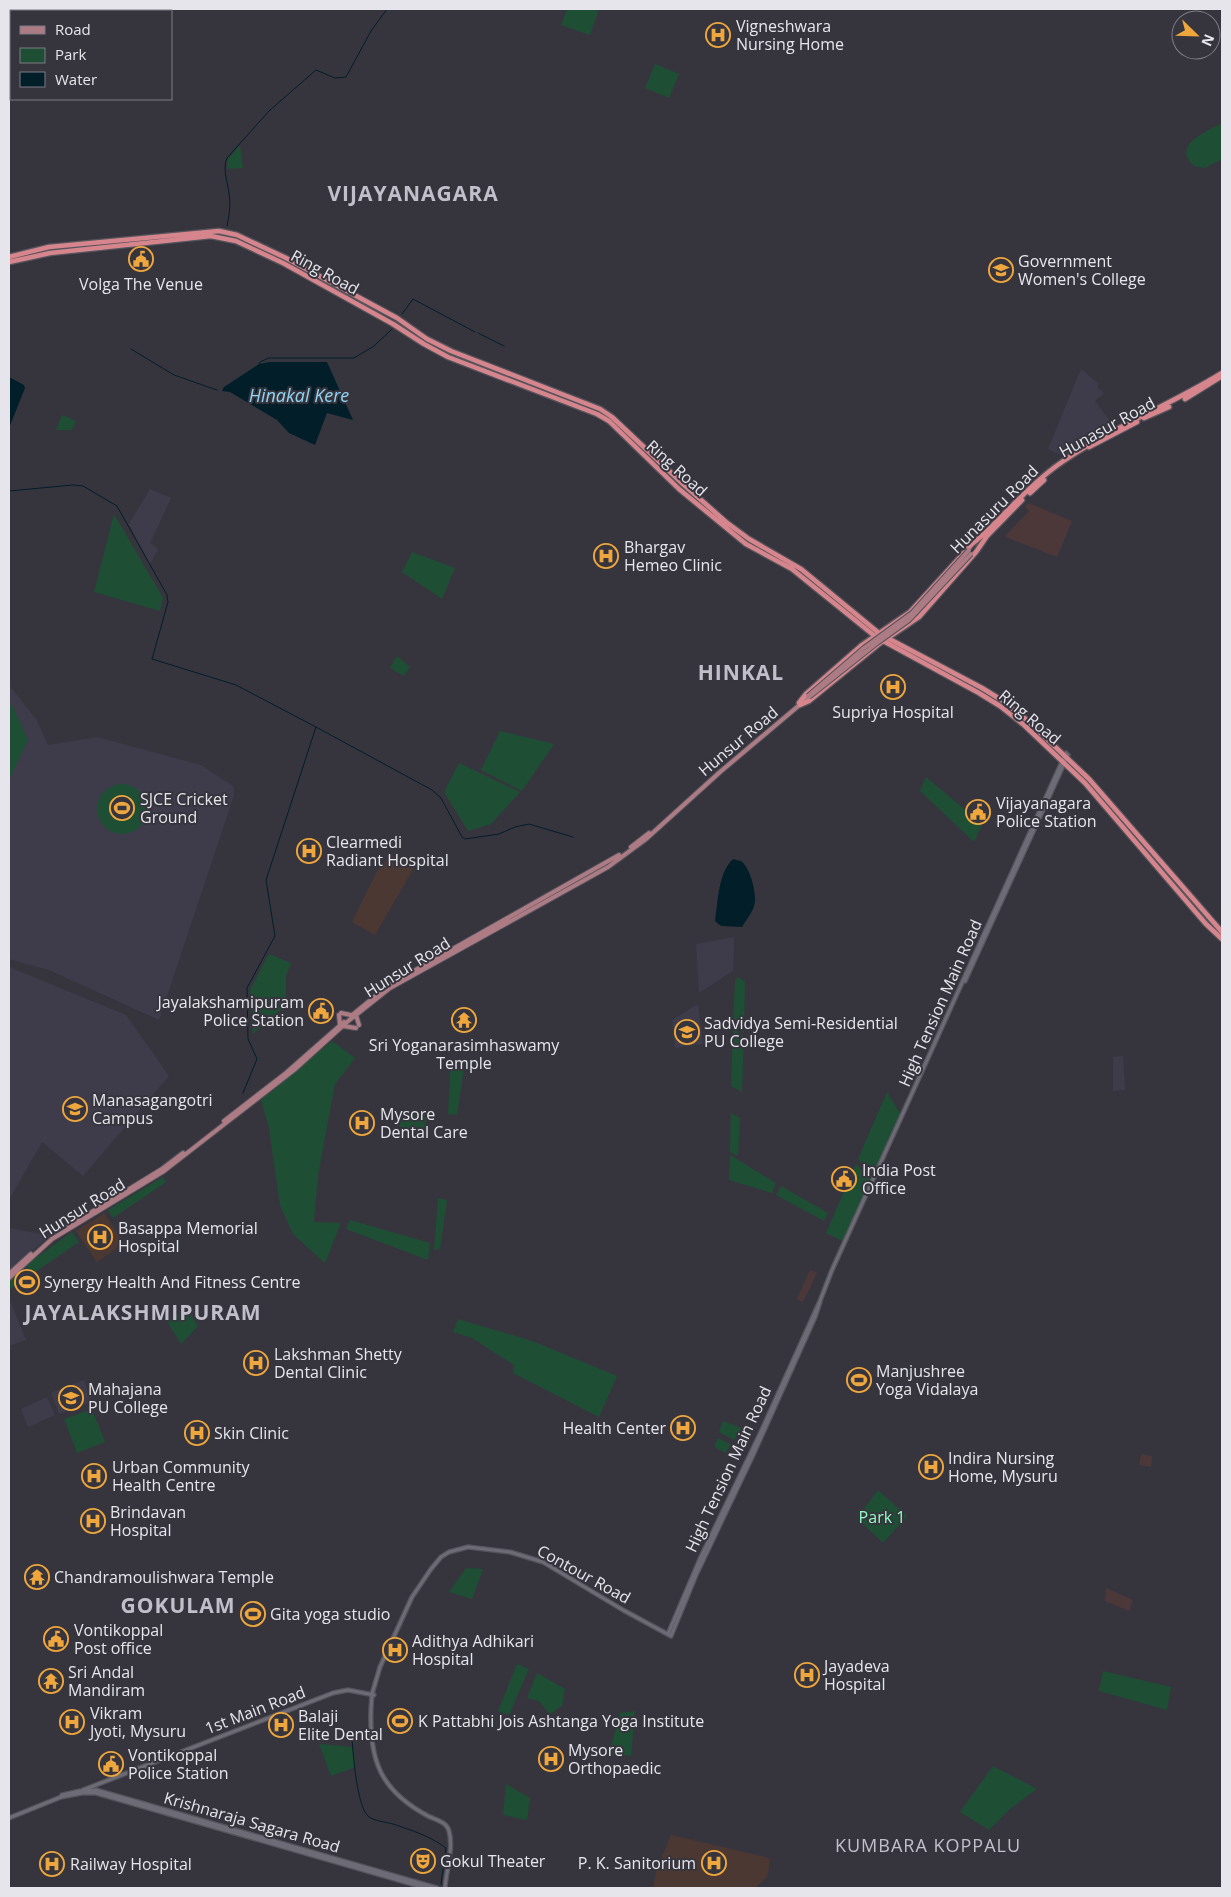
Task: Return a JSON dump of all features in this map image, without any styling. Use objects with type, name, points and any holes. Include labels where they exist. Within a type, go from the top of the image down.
[{"type":"highway","name":"Ring Road","points":[[9,257],[49,246],[219,231],[256,244],[286,258],[381,310],[451,352],[600,409],[612,417],[726,522],[749,539],[801,569],[826,587],[871,630]]},
{"type":"highway","name":"Ring Road","points":[[9,262],[50,253],[211,236],[236,241],[296,270],[394,324],[448,357],[597,414],[609,422],[679,488],[746,544],[792,569],[885,640],[1000,706],[1063,763],[1118,819],[1206,924],[1222,939]]},
{"type":"highway","name":"Hunasur Road","points":[[985,536],[1021,500],[1062,466],[1090,447],[1195,393],[1222,374]]},
{"type":"highway","points":[[801,704],[806,694],[869,641],[910,612],[972,544],[985,536]]},
{"type":"highway","points":[[801,704],[885,640],[919,617],[976,552],[985,536]]},
{"type":"highway","points":[[869,641],[871,630],[890,627]]},
{"type":"highway","points":[[895,634],[895,642]]},
{"type":"highway","name":"Ring Road","points":[[885,640],[895,642],[1003,701],[1067,755],[1122,815],[1222,932]]},
{"type":"main road","name":"Hunasur Road","points":[[970,552],[985,536]]},
{"type":"main road","name":"Hunasuru Road","points":[[801,704],[909,620],[970,552]]},
{"type":"main road","name":"Hunsur Road","points":[[9,1276],[52,1239],[164,1171],[294,1070],[352,1016],[389,985],[616,858],[658,825],[705,783],[801,704]]},
{"type":"main road","name":"High Tension Main Road","points":[[670,1635],[700,1559],[760,1434],[832,1270],[1067,755]]},
{"type":"main road","points":[[340,1014],[352,1016],[358,1027],[342,1025],[340,1014]]},
{"type":"main road","points":[[670,1635],[692,1583],[754,1455],[815,1317],[820,1301]]},
{"type":"main road","name":"Contour Road","points":[[445,1887],[451,1840],[449,1830],[444,1823],[406,1802],[388,1785],[382,1776],[377,1766],[372,1742],[371,1709],[376,1684],[390,1643],[412,1598],[441,1557],[449,1552],[468,1548],[510,1552],[543,1562],[623,1610],[670,1635]]},
{"type":"main road","name":"1st Main Road","points":[[80,1791],[333,1693],[348,1690],[373,1696]]},
{"type":"main road","name":"Krishnaraja Sagara Road","points":[[9,1818],[62,1795],[80,1791],[104,1792],[437,1888]]},
{"type":"main road","name":"Krishnaraja Sagara Road","points":[[61,1797],[82,1793],[96,1793],[426,1888]]},
{"type":"shaded area","points":[[1081,369],[1099,384],[1097,387],[1104,393],[1095,401],[1114,426],[1063,456],[1048,449]]},
{"type":"shaded area","points":[[150,489],[171,498],[150,543],[158,549],[150,564],[129,524]]},
{"type":"shaded area","points":[[1028,503],[1072,521],[1057,557],[1006,537],[1029,511],[1025,506]]},
{"type":"shaded area","points":[[9,685],[36,719],[48,745],[97,737],[201,765],[233,786],[234,795],[159,1020],[49,970],[9,959]]},
{"type":"shaded area","points":[[391,855],[415,866],[375,935],[352,922],[376,873]]},
{"type":"shaded area","points":[[734,937],[733,971],[699,993],[696,944]]},
{"type":"shaded area","name":"Manasagangotri Campus","points":[[9,967],[126,1015],[169,1076],[83,1176],[42,1142],[9,1200]]},
{"type":"shaded area","name":"Sadvidya Semi-Residential PU College","points":[[698,1004],[703,1044],[675,1048],[672,1020]]},
{"type":"shaded area","points":[[1123,1056],[1125,1090],[1113,1091],[1113,1057]]},
{"type":"shaded area","name":"Basappa Memorial Hospital","points":[[104,1213],[124,1243],[97,1262],[76,1231]]},
{"type":"shaded area","points":[[9,1228],[50,1236],[9,1270]]},
{"type":"shaded area","points":[[810,1270],[817,1273],[803,1302],[797,1299]]},
{"type":"shaded area","points":[[9,1298],[26,1340],[9,1346]]},
{"type":"shaded area","name":"Mahajana PU College","points":[[84,1380],[91,1402],[59,1414],[51,1393]]},
{"type":"shaded area","points":[[47,1397],[55,1415],[28,1427],[21,1409]]},
{"type":"shaded area","points":[[1141,1454],[1152,1456],[1151,1467],[1139,1465]]},
{"type":"shaded area","points":[[1106,1588],[1133,1600],[1129,1611],[1105,1601]]},
{"type":"shaded area","name":"P. K. Sanitorium","points":[[671,1835],[769,1858],[769,1869],[766,1878],[755,1888],[653,1888],[657,1868]]},
{"type":"green space","points":[[567,9],[599,9],[590,35],[561,25]]},
{"type":"green space","points":[[655,64],[679,74],[669,98],[645,88]]},
{"type":"green space","points":[[1222,123],[1222,159],[1205,168],[1194,166],[1186,152],[1189,145],[1201,135]]},
{"type":"green space","points":[[240,145],[243,168],[227,169],[228,159]]},
{"type":"green space","points":[[62,415],[76,421],[72,430],[56,430]]},
{"type":"green space","points":[[114,514],[163,598],[160,611],[94,592]]},
{"type":"green space","points":[[412,552],[455,568],[442,599],[402,572]]},
{"type":"green space","points":[[397,656],[410,667],[404,676],[390,668]]},
{"type":"green space","points":[[9,704],[13,707],[28,740],[9,780]]},
{"type":"green space","points":[[500,731],[554,744],[522,791],[481,770]]},
{"type":"green space","points":[[459,763],[520,792],[491,824],[468,831],[444,792]]},
{"type":"green space","points":[[926,777],[982,824],[974,842],[920,791]]},
{"type":"green space","name":"SJCE Cricket Ground","points":[[122,784],[131,786],[142,795],[147,809],[145,818],[136,829],[122,834],[113,832],[102,823],[97,809],[99,800],[108,789]]},
{"type":"green space","points":[[269,954],[291,963],[286,976],[286,1005],[253,1034],[250,990]]},
{"type":"green space","points":[[738,977],[745,982],[744,1033],[733,1026],[735,981]]},
{"type":"green space","points":[[733,1029],[744,1036],[742,1092],[731,1086]]},
{"type":"green space","points":[[332,1041],[355,1058],[335,1084],[318,1175],[314,1222],[341,1223],[325,1263],[293,1234],[280,1205],[269,1128],[261,1100]]},
{"type":"green space","points":[[451,1059],[465,1061],[457,1115],[448,1114]]},
{"type":"green space","points":[[887,1092],[901,1115],[873,1175],[858,1159]]},
{"type":"green space","points":[[404,1111],[428,1111],[424,1134],[399,1127]]},
{"type":"green space","points":[[731,1113],[740,1118],[738,1156],[730,1152]]},
{"type":"green space","points":[[730,1155],[776,1183],[772,1193],[729,1180]]},
{"type":"green space","points":[[856,1164],[871,1179],[843,1241],[826,1233]]},
{"type":"green space","points":[[163,1177],[166,1182],[113,1218],[108,1210]]},
{"type":"green space","points":[[781,1186],[828,1213],[824,1221],[776,1195]]},
{"type":"green space","points":[[438,1198],[447,1200],[440,1249],[434,1250]]},
{"type":"green space","points":[[350,1220],[430,1243],[428,1260],[346,1229]]},
{"type":"green space","points":[[72,1232],[79,1242],[32,1274],[26,1265]]},
{"type":"green space","points":[[24,1267],[30,1276],[9,1290],[9,1281]]},
{"type":"green space","points":[[187,1308],[198,1326],[181,1344],[167,1321]]},
{"type":"green space","points":[[458,1319],[532,1341],[617,1376],[599,1417],[513,1373],[514,1365],[472,1338],[453,1332]]},
{"type":"green space","points":[[92,1409],[105,1442],[77,1453],[64,1419]]},
{"type":"green space","points":[[723,1421],[741,1428],[734,1440],[719,1432]]},
{"type":"green space","points":[[718,1438],[730,1444],[726,1453],[714,1447]]},
{"type":"green space","name":"Park 1","points":[[878,1490],[907,1516],[883,1543],[857,1518]]},
{"type":"green space","points":[[466,1568],[483,1569],[472,1599],[449,1592]]},
{"type":"green space","points":[[517,1664],[529,1669],[509,1715],[498,1711]]},
{"type":"green space","points":[[1103,1671],[1171,1687],[1167,1710],[1099,1691]]},
{"type":"green space","points":[[537,1673],[565,1689],[562,1706],[550,1714],[539,1701],[527,1698]]},
{"type":"green space","points":[[635,1711],[631,1756],[609,1753],[620,1713]]},
{"type":"green space","points":[[319,1744],[353,1747],[355,1767],[331,1776]]},
{"type":"green space","points":[[993,1766],[1037,1789],[1010,1809],[989,1830],[960,1812]]},
{"type":"green space","points":[[506,1784],[530,1798],[527,1820],[503,1815]]},
{"type":"water","name":"Hinakal Kere","points":[[269,362],[327,362],[353,420],[327,413],[315,445],[289,433],[277,420],[230,392],[222,391],[224,387],[259,364]]},
{"type":"water","points":[[9,377],[24,385],[25,388],[9,428]]},
{"type":"water","points":[[733,859],[741,861],[747,869],[755,896],[753,909],[742,927],[721,926],[715,921],[724,872]]},
{"type":"waterway","points":[[227,226],[230,202],[225,172],[227,158],[269,111],[316,70],[335,78],[346,77],[371,31],[387,9]]},
{"type":"waterway","points":[[402,314],[413,299],[475,332]]},
{"type":"waterway","points":[[259,364],[269,358],[354,358],[374,346],[392,329]]},
{"type":"waterway","points":[[478,333],[504,346]]},
{"type":"waterway","points":[[131,349],[174,375],[217,390]]},
{"type":"waterway","points":[[9,491],[73,485],[83,486],[117,506],[167,595],[168,602],[152,659],[236,685],[316,727],[266,880],[275,936],[247,988],[248,1039],[257,1059],[243,1093]]},
{"type":"waterway","points":[[316,727],[432,790],[441,798],[462,837],[465,839],[499,834],[515,827],[529,824],[573,837]]},
{"type":"waterway","points":[[352,1738],[356,1779],[364,1810],[373,1819],[420,1834],[446,1848],[441,1884],[450,1888]]},
{"type":"place","name":"Vigneshwara Nursing Home","points":[[718,35]]},
{"type":"place","name":"Volga The Venue","points":[[141,259]]},
{"type":"place","name":"Government Women's College","points":[[1001,270]]},
{"type":"place","name":"Bhargav Hemeo Clinic","points":[[606,556]]},
{"type":"place","name":"Supriya Hospital","points":[[893,687]]},
{"type":"place","name":"SJCE Cricket Ground","points":[[122,808]]},
{"type":"place","name":"Vijayanagara Police Station","points":[[978,812]]},
{"type":"place","name":"Clearmedi Radiant Hospital","points":[[309,851]]},
{"type":"place","name":"Jayalakshamipuram Police Station","points":[[321,1011]]},
{"type":"place","name":"Sri Yoganarasimhaswamy Temple","points":[[464,1020]]},
{"type":"place","name":"Sadvidya Semi-Residential PU College","points":[[687,1032]]},
{"type":"place","name":"Manasagangotri Campus","points":[[75,1109]]},
{"type":"place","name":"Mysore Dental Care","points":[[362,1123]]},
{"type":"place","name":"India Post Office","points":[[844,1179]]},
{"type":"place","name":"Basappa Memorial Hospital","points":[[100,1237]]},
{"type":"place","name":"Synergy Health And Fitness Centre","points":[[27,1282]]},
{"type":"place","name":"Lakshman Shetty Dental Clinic","points":[[256,1363]]},
{"type":"place","name":"Manjushree Yoga Vidalaya","points":[[859,1380]]},
{"type":"place","name":"Mahajana PU College","points":[[71,1398]]},
{"type":"place","name":"Health Center","points":[[683,1428]]},
{"type":"place","name":"Skin Clinic","points":[[197,1433]]},
{"type":"place","name":"Indira Nursing Home, Mysuru","points":[[931,1467]]},
{"type":"place","name":"Urban Community Health Centre","points":[[94,1476]]},
{"type":"place","name":"Brindavan Hospital","points":[[93,1521]]},
{"type":"place","name":"Chandramoulishwara Temple","points":[[37,1577]]},
{"type":"place","name":"Gita yoga studio","points":[[253,1614]]},
{"type":"place","name":"Vontikoppal Post office","points":[[56,1639]]},
{"type":"place","name":"Adithya Adhikari Hospital","points":[[395,1650]]},
{"type":"place","name":"Jayadeva Hospital","points":[[807,1675]]},
{"type":"place","name":"Sri Andal Mandiram","points":[[51,1681]]},
{"type":"place","name":"K Pattabhi Jois Ashtanga Yoga Institute","points":[[400,1721]]},
{"type":"place","name":"Vikram Jyoti, Mysuru","points":[[72,1722]]},
{"type":"place","name":"Balaji Elite Dental","points":[[281,1725]]},
{"type":"place","name":"Mysore Orthopaedic","points":[[551,1759]]},
{"type":"place","name":"Vontikoppal Police Station","points":[[111,1764]]},
{"type":"place","name":"Gokul Theater","points":[[423,1861]]},
{"type":"place","name":"P. K. Sanitorium","points":[[714,1863]]},
{"type":"place","name":"Railway Hospital","points":[[52,1864]]},
{"type":"district","name":"VIJAYANAGARA","points":[[413,194]]},
{"type":"district","name":"HINKAL","points":[[741,673]]},
{"type":"district","name":"JAYALAKSHMIPURAM","points":[[143,1313]]},
{"type":"district","name":"GOKULAM","points":[[178,1606]]},
{"type":"district","name":"KUMBARA KOPPALU","points":[[928,1846]]}]
